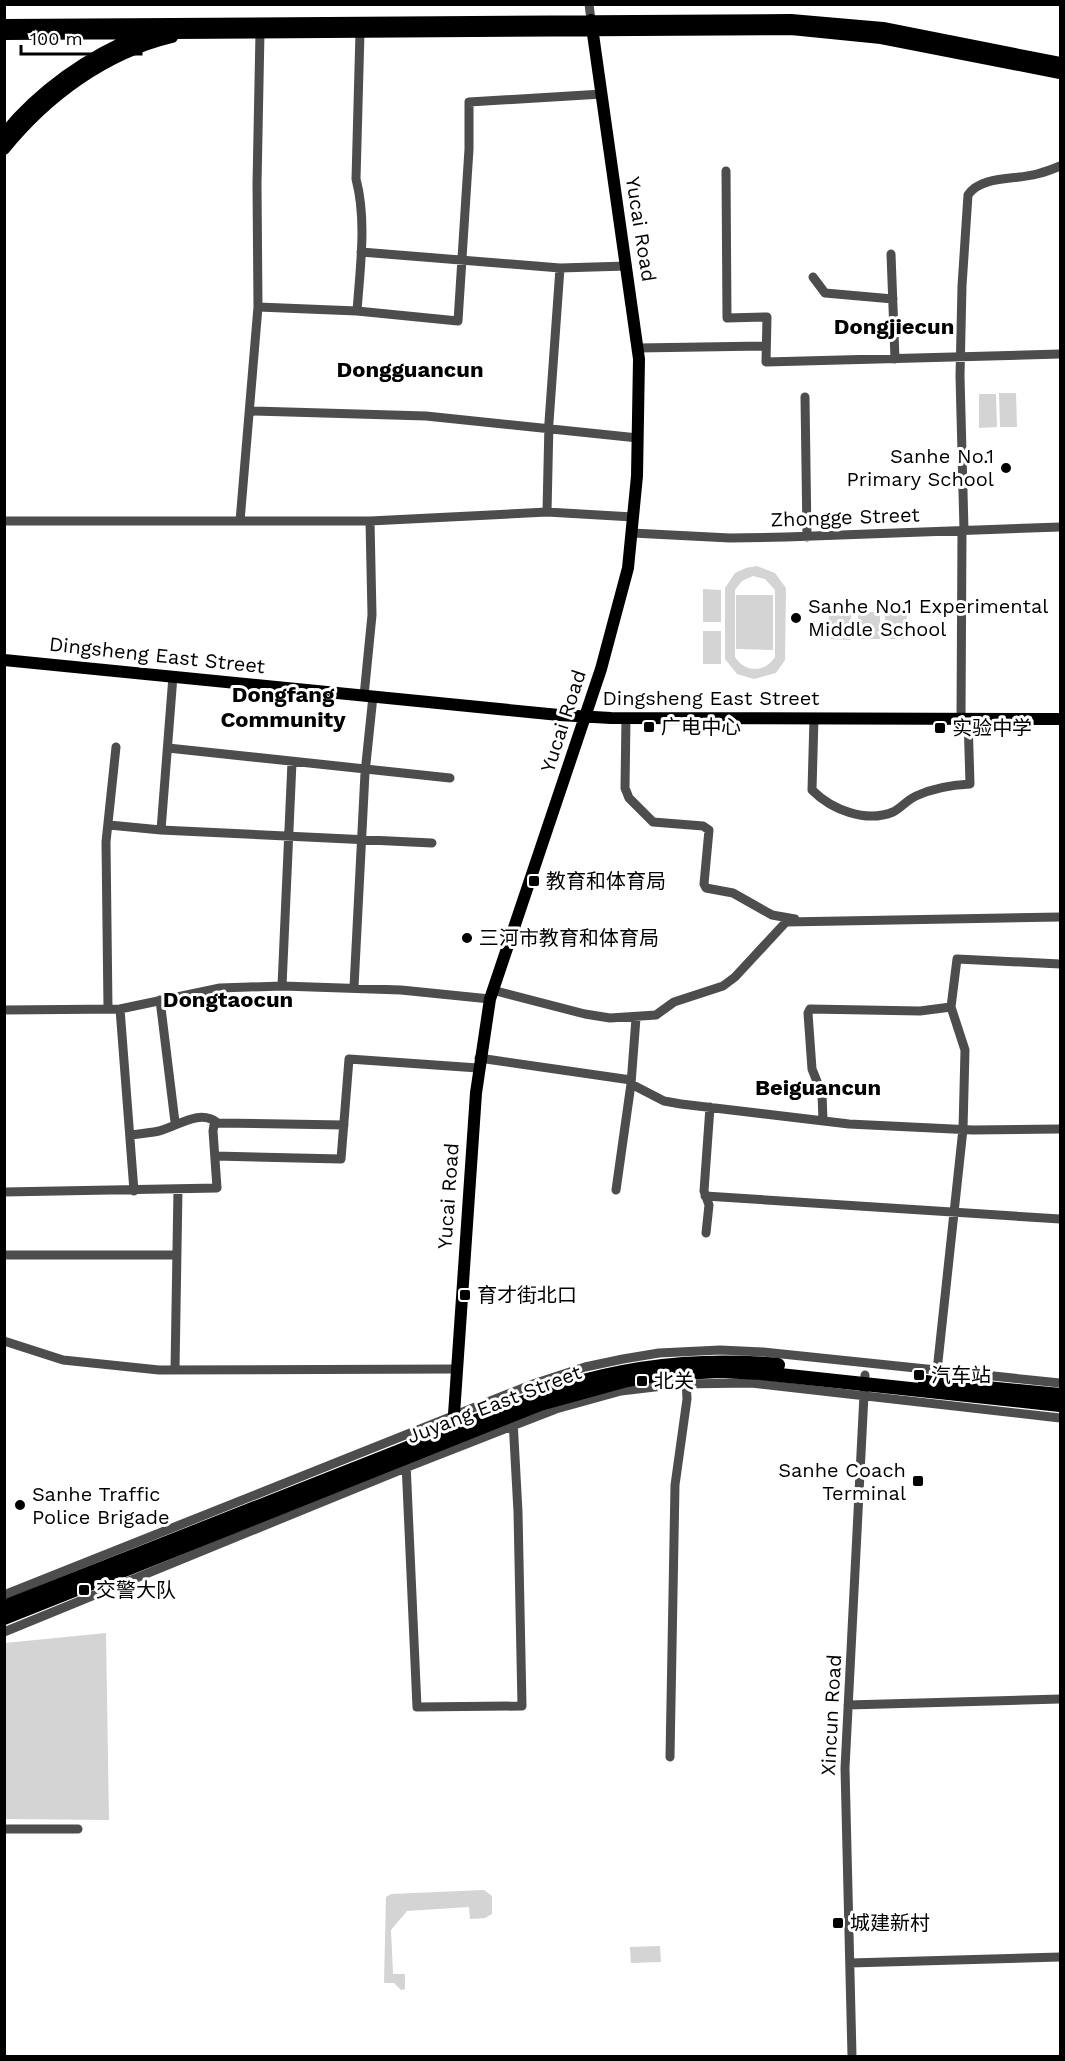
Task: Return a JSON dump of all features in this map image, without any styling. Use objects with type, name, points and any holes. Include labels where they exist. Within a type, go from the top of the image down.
[{"type":"highway","name":"Juyang East Street","points":[[4,1607],[453,1422],[607,1374],[660,1364],[744,1362],[864,1385],[1060,1395]]},
{"type":"highway","name":"Juyang East Street","points":[[4,1618],[406,1463],[591,1388],[761,1373],[1060,1405]]},
{"type":"main road","points":[[4,34],[151,33],[193,28],[260,32],[360,32],[774,19],[835,23],[904,32],[1060,63]]},
{"type":"main road","points":[[4,25],[193,28],[592,25],[774,29],[834,32],[935,48],[1060,73]]},
{"type":"main road","name":"Yucai Road","points":[[453,1422],[455,1369],[479,1063],[491,995],[615,624],[628,568],[632,533],[638,438],[638,348],[592,25]]},
{"type":"main road","points":[[4,149],[47,105],[96,68],[133,48],[193,28]]},
{"type":"main road","points":[[4,134],[41,97],[80,67],[121,43],[151,33]]},
{"type":"main road","name":"Dingsheng East Street","points":[[4,660],[585,716],[626,718],[1060,718]]},
{"type":"street","points":[[589,4],[592,25]]},
{"type":"street","points":[[240,521],[258,307],[257,184],[260,32]]},
{"type":"street","points":[[357,311],[361,252],[360,191],[356,179],[360,32]]},
{"type":"street","points":[[258,307],[357,311],[458,321],[469,149],[469,102],[602,94]]},
{"type":"street","points":[[814,718],[812,790],[853,815],[869,818],[894,811],[914,797],[934,789],[970,784],[964,718],[960,357],[968,195],[972,189],[984,184],[1036,175],[1060,166]]},
{"type":"street","points":[[726,171],[727,318],[767,318],[766,362],[1060,354]]},
{"type":"street","points":[[361,252],[560,268],[627,266]]},
{"type":"street","points":[[891,254],[895,359]]},
{"type":"street","points":[[547,512],[549,429],[560,268]]},
{"type":"street","points":[[813,277],[825,293],[893,299]]},
{"type":"street","points":[[638,348],[765,346]]},
{"type":"street","points":[[806,397],[807,537]]},
{"type":"street","points":[[250,411],[426,416],[638,438]]},
{"type":"street","points":[[4,521],[370,521],[547,512],[633,517]]},
{"type":"street","points":[[354,987],[372,615],[370,521]]},
{"type":"street","name":"Zhongge Street","points":[[632,533],[730,538],[807,537],[1060,527]]},
{"type":"street","points":[[161,830],[173,676]]},
{"type":"street","points":[[626,718],[625,788],[629,798],[653,822],[703,826],[708,830],[704,884],[706,888],[734,893],[772,915],[797,920]]},
{"type":"street","points":[[108,1009],[106,842],[116,747]]},
{"type":"street","points":[[168,748],[450,778]]},
{"type":"street","points":[[282,986],[292,762]]},
{"type":"street","points":[[109,825],[161,830],[432,843]]},
{"type":"street","points":[[4,1010],[120,1009],[220,988],[282,986],[354,987],[491,995],[585,1014],[636,1018],[656,1015],[674,1002],[723,986],[735,977],[786,922],[1060,917]]},
{"type":"street","points":[[937,1371],[963,1129],[965,1050],[951,1007],[957,959],[1060,964]]},
{"type":"street","points":[[160,1000],[175,1122]]},
{"type":"street","points":[[822,1120],[822,1090],[812,1069],[808,1013],[810,1009],[920,1011],[951,1007]]},
{"type":"street","points":[[120,1009],[134,1191]]},
{"type":"street","points":[[616,1190],[631,1082],[636,1018]]},
{"type":"street","points":[[215,1156],[341,1159],[349,1059],[479,1063],[631,1082],[664,1101],[822,1120],[963,1129],[1060,1129]]},
{"type":"street","points":[[706,1233],[709,1205],[705,1196],[710,1107]]},
{"type":"street","points":[[130,1135],[158,1131],[175,1122],[202,1117],[212,1118],[218,1123],[344,1125]]},
{"type":"street","points":[[4,1192],[217,1188],[213,1131],[214,1125],[218,1123]]},
{"type":"street","points":[[175,1370],[178,1189]]},
{"type":"street","points":[[705,1196],[1060,1219]]},
{"type":"street","points":[[4,1255],[177,1255]]},
{"type":"street","points":[[4,1341],[63,1360],[175,1370],[455,1369]]},
{"type":"street","points":[[4,1595],[453,1422],[558,1375],[604,1362],[659,1353],[763,1352],[1060,1383]]},
{"type":"street","points":[[670,1757],[675,1485],[683,1438],[686,1378]]},
{"type":"street","points":[[864,1385],[1060,1418]]},
{"type":"street","name":"Xincun Road","points":[[852,2056],[845,1767],[864,1385]]},
{"type":"street","points":[[4,1632],[406,1463],[417,1707],[522,1706],[518,1512],[513,1420]]},
{"type":"street","points":[[848,1705],[1060,1699]]},
{"type":"street","points":[[4,1829],[78,1829]]},
{"type":"street","points":[[850,1963],[1060,1957]]},
{"type":"shaded area","points":[[999,393],[1016,393],[1017,427],[1000,427]]},
{"type":"shaded area","points":[[979,394],[996,394],[997,427],[979,428]]},
{"type":"shaded area","points":[[757,566],[775,573],[786,588],[785,660],[776,673],[754,679],[737,674],[725,659],[725,588],[735,573]],"holes":[[[753,576],[765,579],[775,590],[775,657],[766,666],[755,669],[744,666],[735,657],[735,590],[742,581]]]},
{"type":"shaded area","points":[[703,589],[721,590],[721,622],[703,622]]},
{"type":"shaded area","points":[[736,595],[773,595],[773,650],[736,649]]},
{"type":"shaded area","points":[[829,612],[851,613],[851,640],[829,639]]},
{"type":"shaded area","points":[[858,612],[880,612],[880,639],[858,639]]},
{"type":"shaded area","points":[[885,612],[907,612],[906,639],[885,639]]},
{"type":"shaded area","points":[[703,631],[721,631],[721,664],[703,664]]},
{"type":"shaded area","points":[[106,1633],[109,1820],[5,1819],[5,1643]]},
{"type":"shaded area","points":[[484,1890],[492,1896],[492,1914],[485,1918],[470,1919],[469,1907],[407,1911],[391,1930],[393,1974],[405,1974],[405,1989],[401,1990],[394,1983],[384,1983],[386,1897],[391,1894]]},
{"type":"shaded area","points":[[660,1946],[661,1962],[631,1963],[630,1947]]},
{"type":"place","name":"Sanhe No.1 Primary School","points":[[1006,468]]},
{"type":"place","name":"Sanhe No.1 Experimental Middle School","points":[[796,618]]},
{"type":"place","name":"广电中心","points":[[649,727]]},
{"type":"place","name":"实验中学","points":[[940,728]]},
{"type":"place","name":"教育和体育局","points":[[534,881]]},
{"type":"place","name":"三河市教育和体育局","points":[[467,938]]},
{"type":"place","name":"育才街北口","points":[[465,1295]]},
{"type":"place","name":"汽车站","points":[[919,1375]]},
{"type":"place","name":"北关","points":[[642,1381]]},
{"type":"place","name":"Sanhe Coach Terminal","points":[[918,1481]]},
{"type":"place","name":"Sanhe Traffic Police Brigade","points":[[20,1505]]},
{"type":"place","name":"交警大队","points":[[84,1590]]},
{"type":"place","name":"城建新村","points":[[838,1923]]},
{"type":"district","name":"Dongjiecun","points":[[894,326]]},
{"type":"district","name":"Dongguancun","points":[[410,369]]},
{"type":"district","name":"Dongfang Community","points":[[283,706]]},
{"type":"district","name":"Dongtaocun","points":[[228,999]]},
{"type":"district","name":"Beiguancun","points":[[818,1087]]}]
